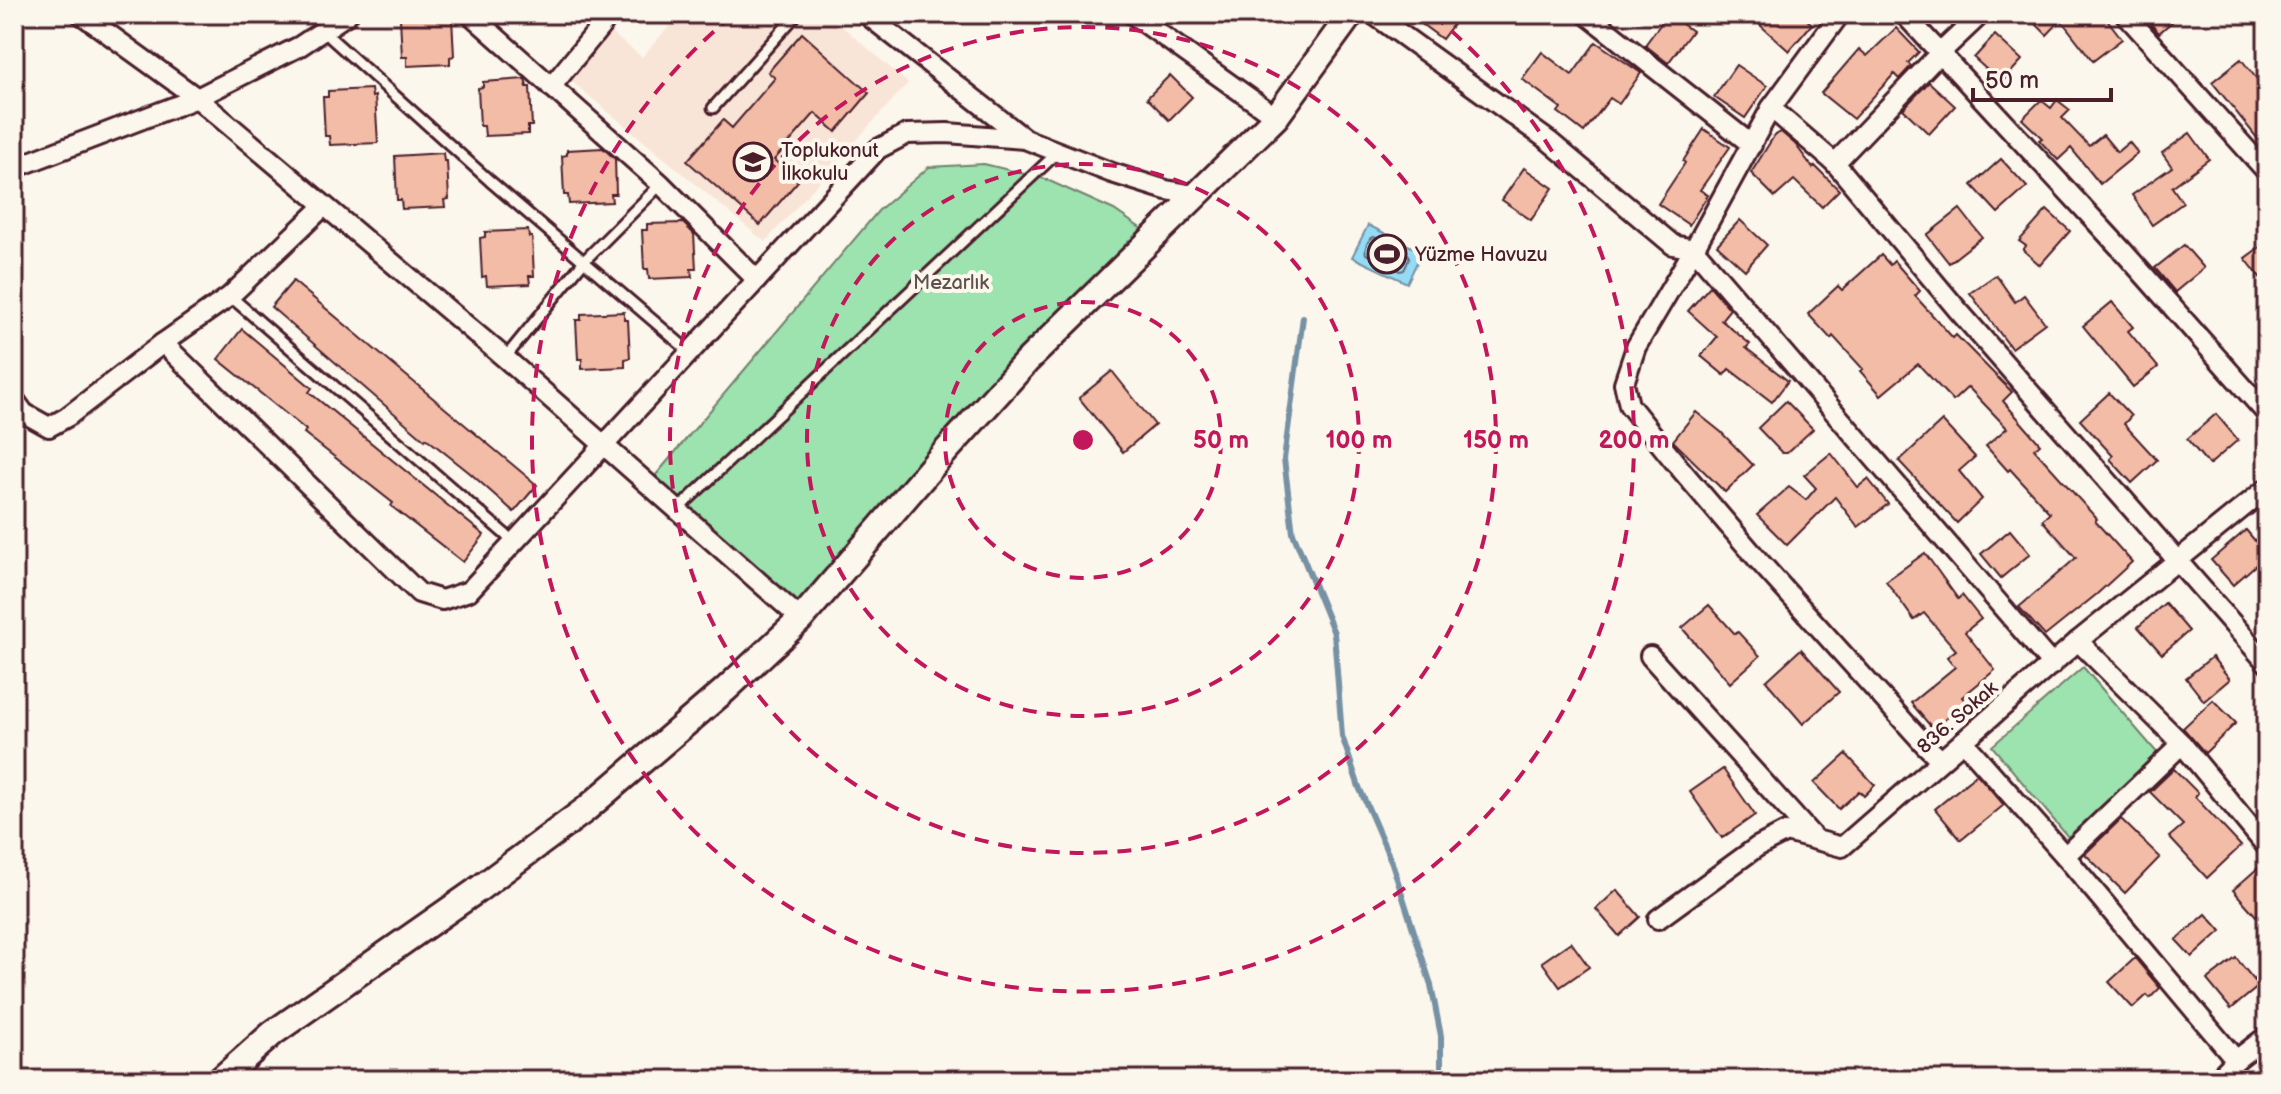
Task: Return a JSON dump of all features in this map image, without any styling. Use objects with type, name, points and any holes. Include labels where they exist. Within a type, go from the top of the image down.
[{"type":"street","points":[[81,14],[197,98],[505,358],[801,619]]},
{"type":"street","points":[[14,168],[197,98],[300,46],[348,14]]},
{"type":"street","points":[[470,14],[661,184],[757,280]]},
{"type":"street","points":[[551,87],[611,14]]},
{"type":"street","points":[[866,14],[1025,139],[1112,173],[1166,190],[1195,195]]},
{"type":"street","points":[[1132,14],[1276,117]]},
{"type":"street","points":[[220,1080],[273,1033],[476,891],[585,810],[725,690],[801,619],[1027,361],[1276,117],[1351,14]]},
{"type":"street","points":[[1373,14],[1549,141],[1673,245],[1694,249],[2052,665]]},
{"type":"street","points":[[1586,14],[1752,145]]},
{"type":"street","points":[[1904,14],[2121,249],[2267,414]]},
{"type":"street","points":[[1835,163],[1981,14]]},
{"type":"street","points":[[2125,14],[2267,172]]},
{"type":"street","points":[[1837,15],[1771,108],[1636,347],[1624,383],[1629,405],[1759,561],[1941,760]]},
{"type":"street","points":[[1771,108],[1835,163],[1967,321],[2267,663]]},
{"type":"street","points":[[163,343],[419,593],[442,600],[469,591],[878,149],[907,134],[947,133],[1025,139]]},
{"type":"street","points":[[14,399],[24,413],[49,427],[67,417],[230,296],[324,206]]},
{"type":"street","name":"836. Sokak","points":[[1658,919],[1767,842],[1786,832],[1842,847],[2078,641],[2267,488]]},
{"type":"street","points":[[2078,641],[2182,744],[2267,847]]},
{"type":"street","points":[[1650,656],[1814,838]]},
{"type":"street","points":[[1963,741],[2065,856],[2236,1060]]},
{"type":"street","points":[[2065,856],[2182,744]]},
{"type":"street","points":[[2216,1080],[2267,1036]]},
{"type":"lane","points":[[713,108],[797,14]]},
{"type":"lane","points":[[323,31],[490,181],[691,353]]},
{"type":"lane","points":[[678,509],[1058,152]]},
{"type":"lane","points":[[505,358],[584,261],[661,184]]},
{"type":"lane","points":[[230,296],[514,542]]},
{"type":"shaded area","name":"Toplukonut İlkokulu","points":[[680,14],[828,14],[908,83],[765,242],[570,80],[611,33],[642,57]]},
{"type":"green space","name":"Mezarlık","points":[[984,164],[1045,179],[1114,210],[1149,234],[800,607],[655,476],[879,210],[929,167]]},
{"type":"green space","points":[[2083,667],[2159,755],[2068,837],[1992,746]]},
{"type":"water","name":"Yüzme Havuzu","points":[[1368,225],[1422,252],[1407,283],[1352,257]]},
{"type":"building","points":[[405,14],[449,14],[452,18],[454,56],[450,57],[450,64],[407,66],[407,57],[402,57],[400,18],[406,18]]},
{"type":"building","points":[[1408,14],[1461,14],[1442,39]]},
{"type":"building","points":[[1668,14],[1692,31],[1668,63],[1645,45]]},
{"type":"building","points":[[1770,14],[1800,14],[1812,24],[1789,51],[1760,25]]},
{"type":"building","points":[[2026,14],[2103,14],[2122,39],[2093,61],[2061,20],[2047,35]]},
{"type":"building","points":[[2142,14],[2181,14],[2159,33]]},
{"type":"building","points":[[1896,28],[1919,52],[1899,79],[1894,74],[1853,119],[1821,93],[1859,49],[1867,56]]},
{"type":"building","points":[[802,33],[869,93],[836,132],[815,113],[774,160],[798,181],[760,225],[687,161],[723,120],[732,128],[775,78],[768,72]]},
{"type":"building","points":[[1995,35],[2022,60],[2001,83],[1974,58]]},
{"type":"building","points":[[1596,42],[1641,73],[1619,104],[1610,98],[1584,132],[1558,112],[1561,108],[1522,79],[1542,52],[1572,75]]},
{"type":"building","points":[[2241,59],[2267,92],[2267,131],[2257,138],[2212,82]]},
{"type":"building","points":[[1736,65],[1767,86],[1745,118],[1714,97]]},
{"type":"building","points":[[1170,75],[1192,97],[1169,120],[1147,98]]},
{"type":"building","points":[[525,79],[527,87],[530,87],[532,126],[528,126],[528,134],[485,136],[484,126],[480,126],[478,88],[483,87],[483,82]]},
{"type":"building","points":[[1929,82],[1955,106],[1929,134],[1903,109]]},
{"type":"building","points":[[371,89],[372,97],[375,96],[378,143],[330,145],[329,136],[325,136],[323,97],[328,97],[328,91]]},
{"type":"building","points":[[2041,100],[2051,108],[2057,100],[2070,110],[2062,118],[2089,146],[2103,135],[2117,152],[2129,142],[2138,153],[2100,184],[2071,148],[2058,160],[2039,140],[2042,138],[2022,119]]},
{"type":"building","points":[[1704,129],[1730,147],[1700,190],[1708,195],[1689,225],[1658,204]]},
{"type":"building","points":[[1781,132],[1795,144],[1813,168],[1815,166],[1839,190],[1822,207],[1794,180],[1775,197],[1751,173],[1774,136]]},
{"type":"building","points":[[2190,133],[2209,159],[2172,187],[2183,203],[2152,225],[2132,195],[2172,167],[2162,153]]},
{"type":"building","points":[[603,148],[615,159],[616,194],[611,194],[612,202],[569,204],[568,195],[564,195],[562,156],[567,155],[567,150]]},
{"type":"building","points":[[443,153],[444,161],[447,161],[449,199],[444,200],[445,207],[402,209],[401,200],[397,200],[395,156]]},
{"type":"building","points":[[2001,159],[2027,187],[1998,213],[1972,185]]},
{"type":"building","points":[[1524,168],[1553,188],[1531,220],[1502,200]]},
{"type":"building","points":[[1960,209],[1982,237],[1949,263],[1927,235]]},
{"type":"building","points":[[2047,210],[2070,231],[2040,265],[2023,250],[2026,246],[2019,241]]},
{"type":"building","points":[[1740,220],[1767,245],[1745,270],[1717,245]]},
{"type":"building","points":[[683,223],[694,234],[696,269],[691,269],[692,277],[649,279],[648,269],[644,269],[642,230],[647,230],[647,224]]},
{"type":"building","points":[[528,230],[529,237],[532,237],[534,276],[529,276],[530,284],[487,286],[486,276],[482,277],[480,238],[485,237],[485,232]]},
{"type":"building","points":[[2267,242],[2267,286],[2245,258]]},
{"type":"building","points":[[2184,245],[2204,268],[2175,292],[2155,268]]},
{"type":"building","points":[[1881,255],[1890,265],[1894,261],[1920,291],[1915,296],[1953,338],[1956,335],[2012,392],[2003,401],[2040,444],[2034,449],[2132,562],[2045,636],[2019,607],[2076,558],[2042,520],[2050,513],[1986,446],[2007,428],[1968,387],[1953,401],[1918,364],[1881,395],[1860,371],[1863,369],[1808,314],[1838,286],[1842,290]]},
{"type":"building","points":[[1996,275],[2015,302],[2024,295],[2045,323],[2011,348],[1970,293]]},
{"type":"building","points":[[293,281],[537,485],[514,512],[271,307]]},
{"type":"building","points":[[1710,286],[1730,309],[1721,320],[1750,344],[1746,348],[1788,381],[1772,402],[1729,369],[1724,375],[1701,356],[1717,337],[1688,311]]},
{"type":"building","points":[[2112,302],[2133,327],[2128,331],[2158,367],[2133,387],[2083,326]]},
{"type":"building","points":[[624,312],[624,320],[628,320],[630,358],[625,359],[625,367],[582,369],[582,359],[578,359],[576,320],[581,320],[581,314]]},
{"type":"building","points":[[242,329],[312,388],[309,392],[484,535],[463,562],[391,506],[393,503],[304,433],[306,430],[218,359]]},
{"type":"building","points":[[1112,371],[1155,425],[1123,452],[1079,398]]},
{"type":"building","points":[[2109,393],[2131,416],[2124,424],[2157,460],[2132,483],[2110,459],[2113,456],[2080,420]]},
{"type":"building","points":[[1786,401],[1813,429],[1787,453],[1782,453],[1758,428]]},
{"type":"building","points":[[1696,412],[1753,465],[1725,492],[1673,441]]},
{"type":"building","points":[[2216,414],[2238,440],[2209,465],[2187,439]]},
{"type":"building","points":[[1942,421],[1975,457],[1959,471],[1982,499],[1957,523],[1899,461]]},
{"type":"building","points":[[1831,453],[1858,487],[1868,479],[1888,504],[1858,527],[1835,497],[1787,545],[1757,515],[1789,487],[1806,500],[1816,488],[1804,475]]},
{"type":"building","points":[[2010,530],[2030,554],[2001,578],[1981,554]]},
{"type":"building","points":[[2246,530],[2267,555],[2233,585],[2211,560]]},
{"type":"building","points":[[1925,553],[1958,599],[1962,595],[1981,619],[1965,632],[1995,670],[1962,697],[1972,708],[1958,719],[1953,713],[1933,729],[1911,703],[1955,667],[1947,657],[1956,650],[1924,613],[1914,620],[1886,581]]},
{"type":"building","points":[[2165,603],[2189,631],[2162,654],[2138,627]]},
{"type":"building","points":[[1709,605],[1760,656],[1730,683],[1682,628]]},
{"type":"building","points":[[1801,649],[1839,692],[1803,724],[1766,681]]},
{"type":"building","points":[[2212,657],[2230,679],[2204,701],[2186,678]]},
{"type":"building","points":[[2213,700],[2236,723],[2205,753],[2183,728]]},
{"type":"building","points":[[1846,754],[1875,785],[1864,796],[1859,791],[1839,809],[1814,783]]},
{"type":"building","points":[[1723,769],[1755,815],[1722,838],[1690,792]]},
{"type":"building","points":[[2174,769],[2198,793],[2195,797],[2241,846],[2207,878],[2169,837],[2183,825],[2150,792]]},
{"type":"building","points":[[1977,774],[2004,805],[1961,840],[1935,809]]},
{"type":"building","points":[[2121,819],[2160,857],[2125,893],[2085,854]]},
{"type":"building","points":[[2267,860],[2267,906],[2256,916],[2233,890]]},
{"type":"building","points":[[1617,890],[1640,917],[1619,936],[1596,909]]},
{"type":"building","points":[[2206,914],[2221,931],[2192,957],[2176,940]]},
{"type":"building","points":[[1571,942],[1589,967],[1560,987],[1542,962]]},
{"type":"building","points":[[2135,958],[2160,988],[2133,1008],[2109,982]]},
{"type":"building","points":[[2236,958],[2259,986],[2231,1009],[2207,980]]},
{"type":"waterway","points":[[1303,317],[1284,459],[1293,533],[1334,633],[1342,736],[1359,787],[1392,863],[1431,985],[1441,1036],[1441,1080]]},
{"type":"place","name":"Toplukonut İlkokulu","points":[[753,162]]},
{"type":"place","name":"Yüzme Havuzu","points":[[1387,254]]}]
